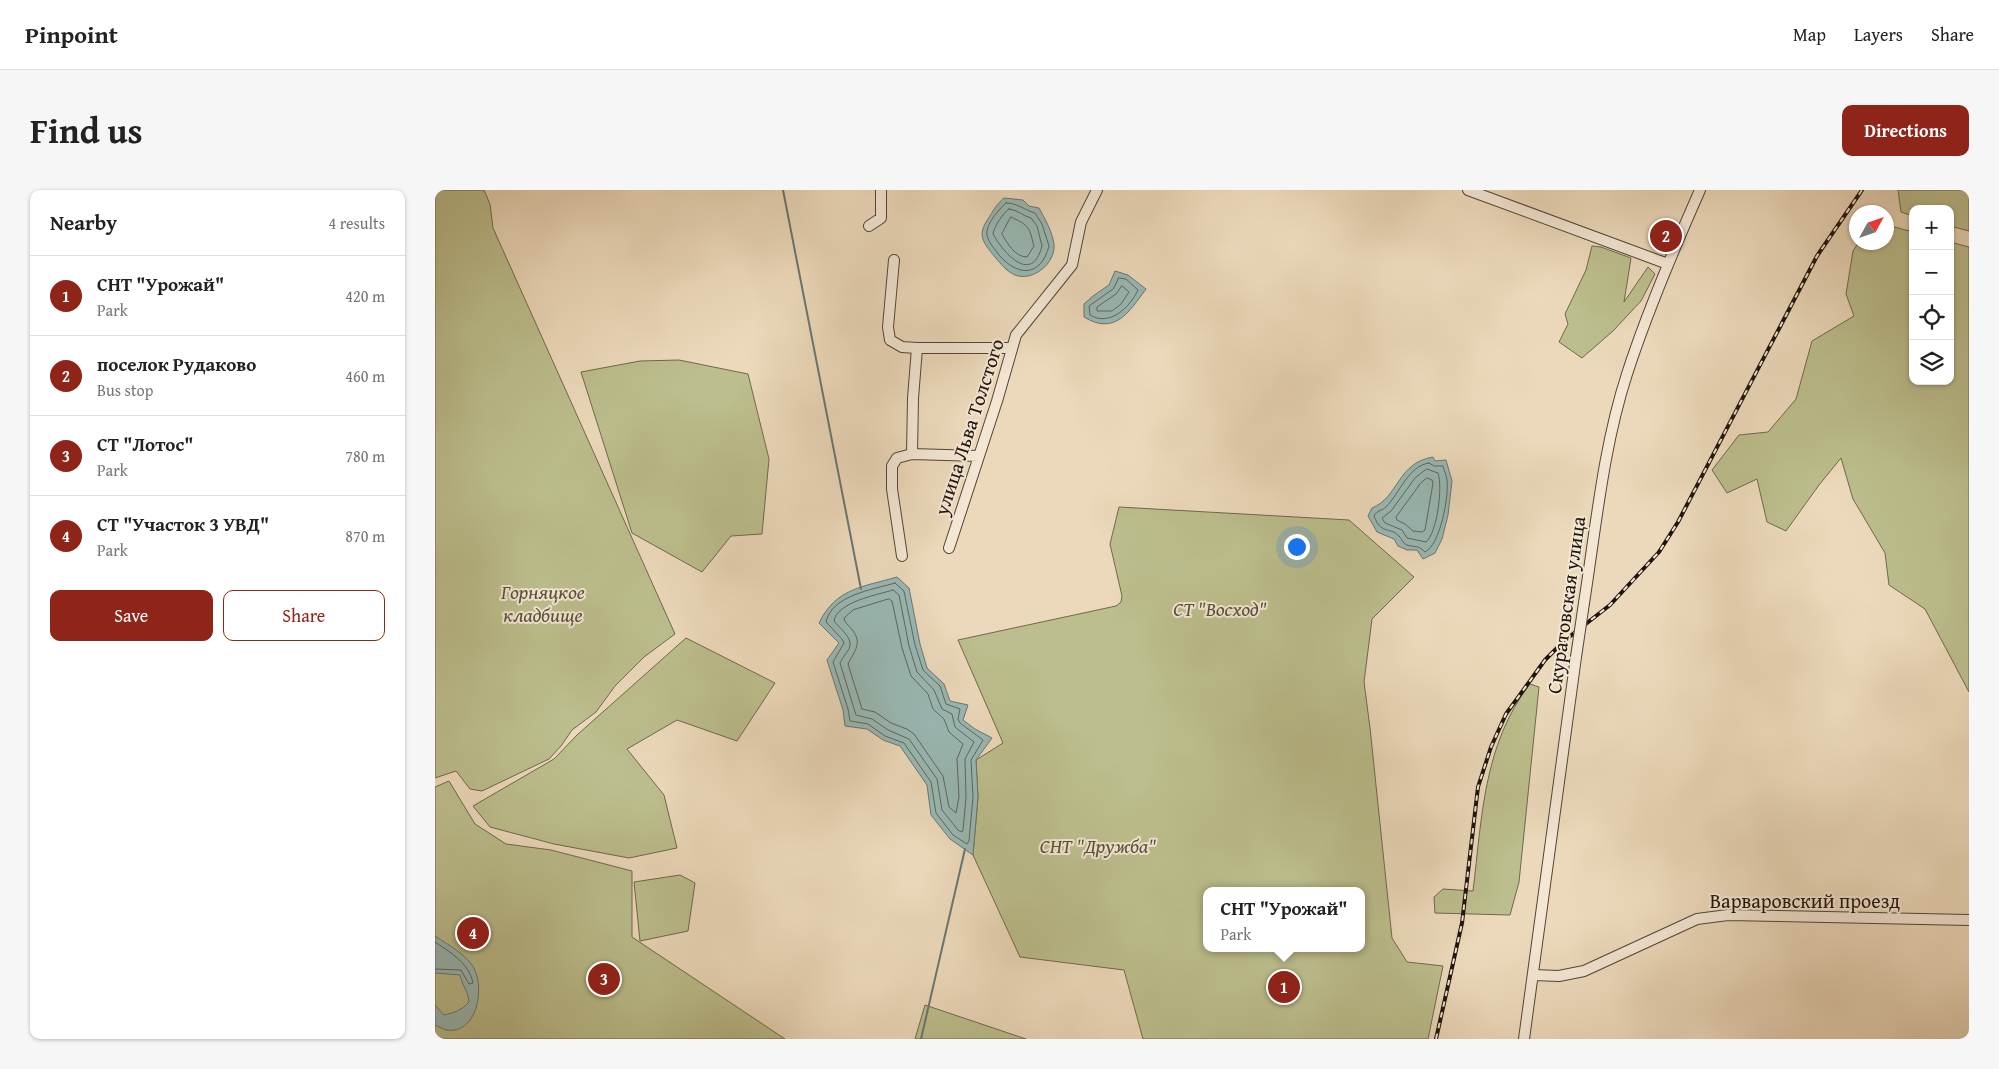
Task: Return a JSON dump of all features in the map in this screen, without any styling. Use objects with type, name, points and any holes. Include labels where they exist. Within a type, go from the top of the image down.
[{"type":"street","points":[[869,226],[881,218],[881,190]]},
{"type":"street","name":"улица Льва Толстого","points":[[949,548],[1016,335],[1072,265],[1081,222],[1097,190]]},
{"type":"street","points":[[1468,190],[1668,264]]},
{"type":"street","name":"Скуратовская улица","points":[[1523,1039],[1584,603],[1602,486],[1617,412],[1627,374],[1668,264],[1699,190]]},
{"type":"street","points":[[894,260],[888,327],[890,340],[902,347],[917,348],[1012,348]]},
{"type":"street","points":[[912,454],[913,398],[917,348]]},
{"type":"street","points":[[902,556],[892,489],[892,466],[897,458],[912,454],[979,456]]},
{"type":"street","name":"Варваровский проезд","points":[[1533,975],[1559,976],[1584,971],[1665,932],[1697,919],[1727,915],[1969,920]]},
{"type":"green space","name":"Горняцкое кладбище","points":[[435,190],[484,190],[490,204],[493,228],[675,634],[644,657],[615,686],[596,712],[572,730],[549,759],[482,791],[470,789],[456,771],[435,778]]},
{"type":"green space","points":[[1898,190],[1969,190],[1969,231],[1954,227],[1954,205],[1909,205],[1909,215],[1901,212]]},
{"type":"green space","points":[[1894,227],[1909,231],[1909,385],[1954,385],[1954,243],[1969,247],[1969,692],[1925,609],[1889,585],[1885,553],[1853,499],[1841,458],[1786,531],[1767,522],[1757,479],[1727,493],[1712,470],[1739,435],[1768,432],[1796,399],[1812,341],[1854,316],[1846,294],[1853,251],[1894,250]]},
{"type":"green space","points":[[1592,246],[1601,247],[1631,258],[1624,302],[1648,267],[1655,274],[1641,301],[1613,331],[1582,358],[1559,342],[1568,324],[1565,314],[1586,270]]},
{"type":"green space","points":[[679,360],[748,374],[769,459],[762,534],[731,536],[702,572],[632,533],[581,372],[640,361]]},
{"type":"green space","points":[[1119,507],[1349,520],[1414,577],[1372,619],[1364,682],[1392,938],[1407,962],[1443,966],[1428,1039],[1143,1039],[1124,970],[1020,957],[973,855],[978,797],[976,760],[1003,743],[958,640],[1116,606],[1121,602],[1122,596],[1110,544]]},
{"type":"green space","points":[[686,638],[775,683],[737,741],[677,720],[627,749],[664,795],[677,848],[629,858],[554,844],[490,827],[473,806],[554,759],[577,735]]},
{"type":"green space","points":[[1530,684],[1539,687],[1519,882],[1510,915],[1435,913],[1434,897],[1443,889],[1473,891],[1487,783],[1494,757],[1514,707]]},
{"type":"green space","points":[[449,781],[475,824],[506,844],[551,850],[632,871],[632,937],[785,1039],[435,1039],[435,787]]},
{"type":"green space","points":[[680,875],[695,883],[688,931],[640,941],[634,882]]},
{"type":"green space","points":[[925,1005],[1026,1039],[915,1039]]},
{"type":"water","points":[[1004,198],[1023,200],[1029,206],[1039,208],[1053,239],[1054,251],[1051,258],[1042,269],[1029,276],[1015,275],[1006,269],[990,251],[982,237],[986,222],[999,202]]},
{"type":"water","points":[[1115,271],[1128,275],[1146,289],[1127,313],[1113,323],[1104,324],[1084,317],[1084,304],[1109,285]]},
{"type":"water","points":[[1433,457],[1435,461],[1446,460],[1452,481],[1448,515],[1442,539],[1435,553],[1423,559],[1417,550],[1407,550],[1398,546],[1394,539],[1377,532],[1368,516],[1372,508],[1388,496],[1412,466],[1421,460]]},
{"type":"water","points":[[897,577],[909,588],[920,644],[927,668],[944,684],[950,701],[968,705],[963,720],[992,738],[976,760],[978,797],[973,855],[950,839],[931,815],[927,785],[900,746],[883,740],[867,729],[845,726],[843,710],[827,660],[839,643],[819,623],[826,611],[842,596],[862,587]]},
{"type":"water","points":[[435,936],[466,958],[474,968],[477,977],[479,987],[476,1009],[465,1025],[457,1030],[446,1030],[435,1025],[435,1005],[444,1015],[458,1011],[469,1002],[460,975],[435,973]]},
{"type":"waterway","points":[[783,190],[861,589]]},
{"type":"waterway","points":[[921,1039],[965,849]]},
{"type":"railway","points":[[1436,1039],[1462,923],[1478,787],[1491,747],[1506,714],[1545,660],[1564,641],[1610,605],[1659,552],[1678,522],[1817,256],[1862,190]]},
{"type":"place","name":"поселок Рудаково","points":[[1666,236]]},
{"type":"place","name":"СТ \"Участок 3 УВД\"","points":[[473,933]]},
{"type":"place","name":"СТ \"Лотос\"","points":[[604,979]]},
{"type":"place","name":"СНТ \"Урожай\"","points":[[1284,987]]},
{"type":"park label","name":"СТ \"Восход\"","points":[[1220,609]]},
{"type":"park label","name":"СНТ \"Дружба\"","points":[[1098,846]]}]
